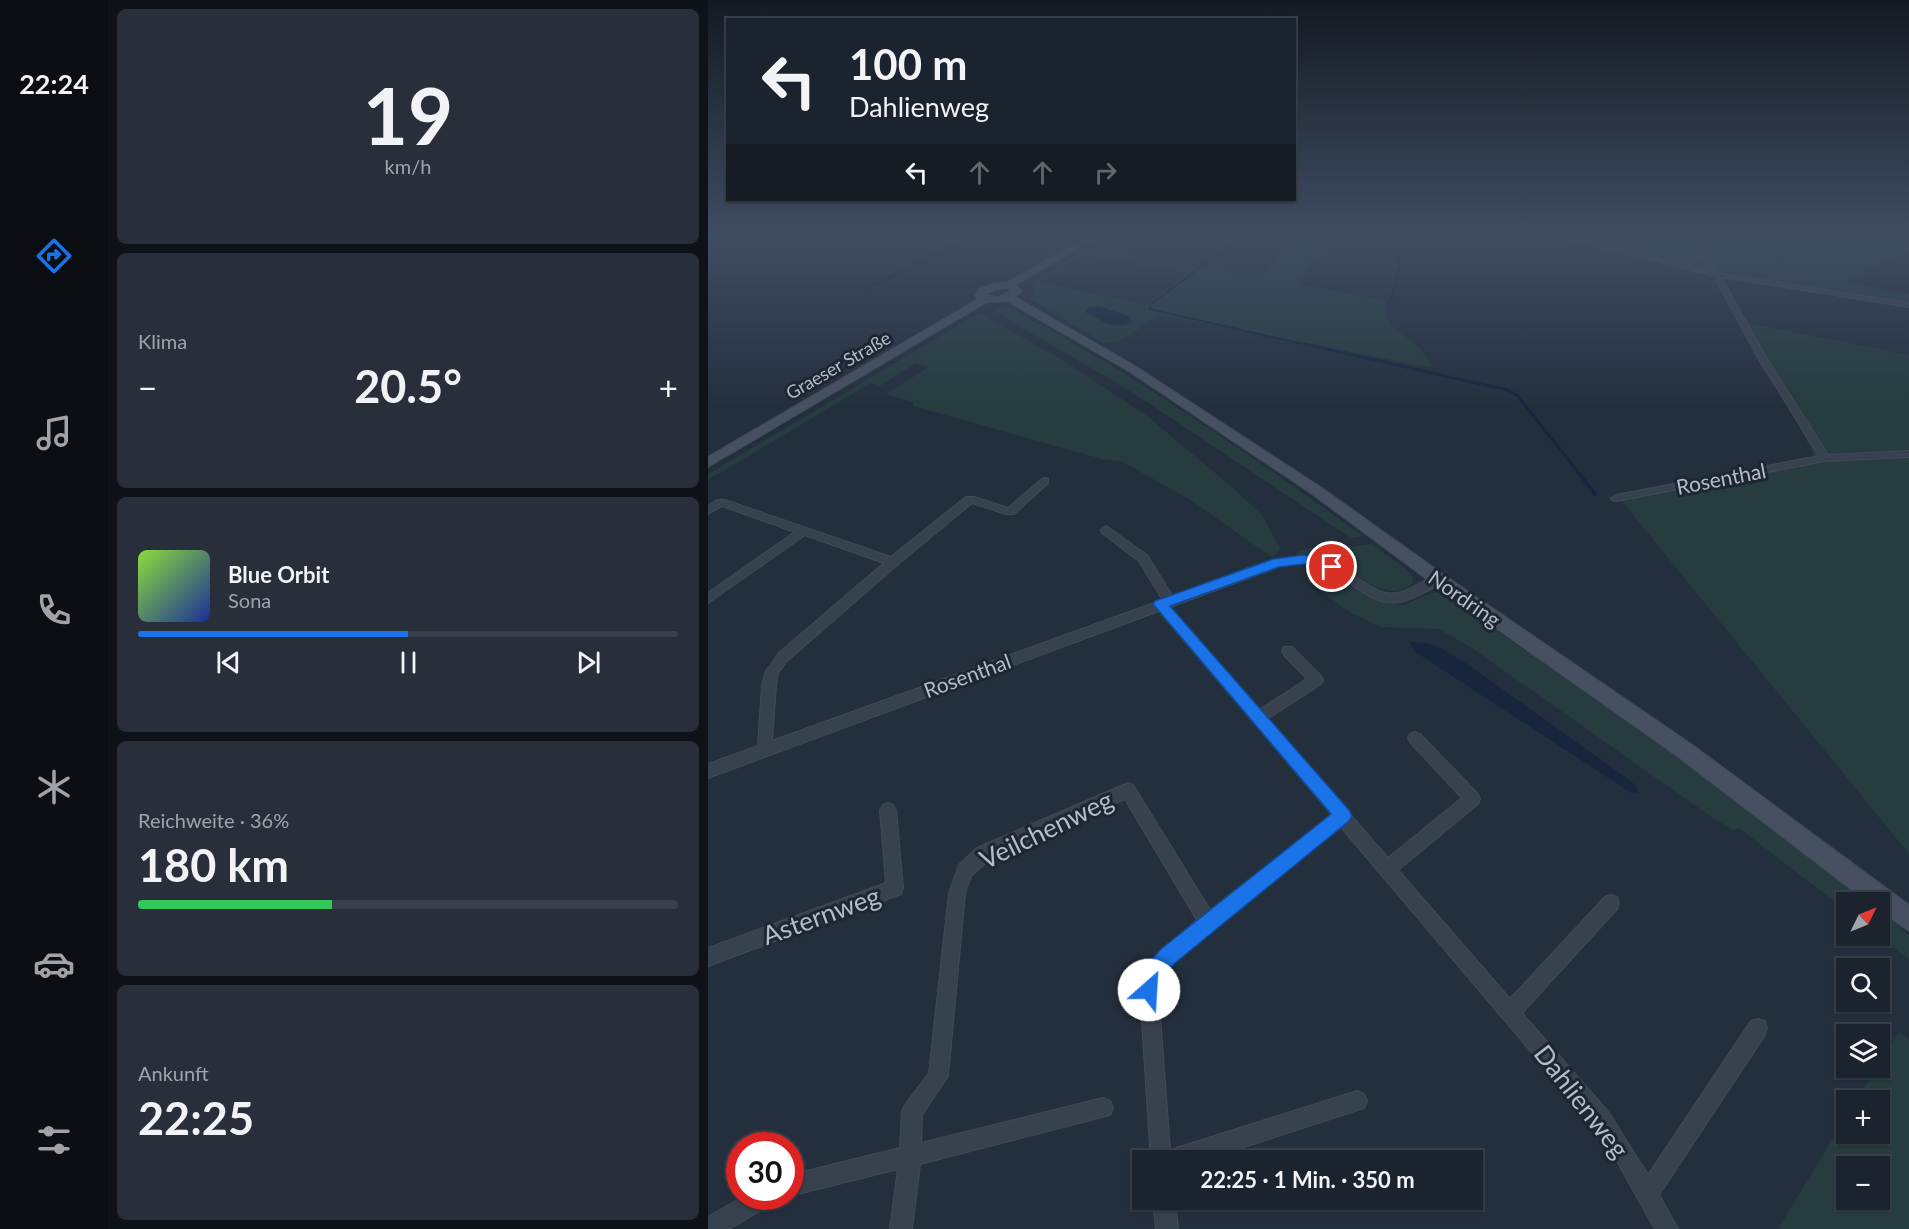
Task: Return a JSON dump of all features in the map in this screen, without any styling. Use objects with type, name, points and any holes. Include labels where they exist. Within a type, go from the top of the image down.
[{"type":"main road","name":"Graeser Straße","points":[[983,291],[980,296],[985,299]]},
{"type":"main road","points":[[1008,297],[1016,291]]},
{"type":"main road","name":"Graeser Straße","points":[[708,463],[985,299],[1008,297]]},
{"type":"main road","name":"Nordring","points":[[1008,297],[1131,368],[1225,429],[1684,750],[1909,919]]},
{"type":"street","points":[[1725,291],[1761,356],[1826,458]]},
{"type":"street","points":[[1824,291],[1909,305]]},
{"type":"street","name":"Rosenthal","points":[[1616,498],[1826,458],[1909,454]]},
{"type":"street","points":[[765,750],[769,685],[772,671],[783,657],[970,499],[1010,512],[1045,481]]},
{"type":"street","points":[[708,511],[721,502],[893,562]]},
{"type":"street","points":[[1106,530],[1143,558],[1165,603]]},
{"type":"street","points":[[708,599],[802,532]]},
{"type":"street","name":"Rosenthal","points":[[708,771],[1165,603],[1292,560],[1323,563],[1372,593],[1386,598],[1409,595],[1438,579]]},
{"type":"street","name":"Dahlienweg","points":[[1165,603],[1258,717],[1602,1120],[1667,1229]]},
{"type":"street","points":[[1258,717],[1316,680],[1288,651]]},
{"type":"street","points":[[1388,868],[1473,799],[1415,738]]},
{"type":"street","name":"Veilchenweg","points":[[901,1229],[910,1158],[912,1112],[938,1076],[957,893],[964,871],[983,854],[1128,790],[1208,922]]},
{"type":"street","name":"Asternweg","points":[[708,957],[895,888],[888,810]]},
{"type":"street","points":[[1160,1150],[1149,990],[1154,972],[1168,956],[1208,922],[1343,816]]},
{"type":"street","points":[[1511,1011],[1611,903]]},
{"type":"street","points":[[1647,1194],[1758,1028]]},
{"type":"street","points":[[1203,1150],[1357,1101]]},
{"type":"street","points":[[804,1183],[1102,1108]]},
{"type":"street","points":[[708,1229],[741,1210]]},
{"type":"street","points":[[1165,1210],[1167,1229]]},
{"type":"green space","points":[[1034,291],[1083,291],[1146,305],[1164,291],[1336,291],[1386,301],[1385,310],[1391,324],[1423,352],[1433,368],[1160,315],[1118,342],[1103,343],[1030,299],[1035,294]]},
{"type":"green space","points":[[1826,291],[1895,291],[1909,294],[1909,304]]},
{"type":"green space","points":[[1006,306],[1053,331],[1144,386],[1276,474],[1363,536],[1351,538],[1130,391],[994,311]]},
{"type":"green space","points":[[979,313],[1067,363],[1146,415],[1263,516],[1280,549],[1273,558],[1192,501],[1121,461],[1102,459],[913,406],[913,402],[886,394],[929,367],[916,363],[880,386],[871,383],[708,480],[708,474]]},
{"type":"green space","points":[[1747,323],[1909,355],[1909,854],[1621,500],[1815,457]]},
{"type":"green space","points":[[1329,538],[1352,547],[1371,544],[1405,568],[1413,577],[1413,582],[1403,589],[1392,591],[1381,589],[1327,559],[1316,556],[1298,556],[1298,551],[1314,547]]},
{"type":"green space","points":[[1322,569],[1365,595],[1390,604],[1403,605],[1437,591],[1444,594],[1717,785],[1856,892],[1836,892],[1836,902],[1739,828],[1732,830],[1707,814],[1472,648],[1439,629],[1381,627],[1351,613],[1309,583],[1306,575],[1308,570]]},
{"type":"green space","points":[[1890,919],[1909,935],[1909,960],[1890,945]]},
{"type":"green space","points":[[1899,1032],[1909,1040],[1909,1229],[1778,1229],[1836,1133],[1836,1144],[1890,1144],[1890,1090],[1863,1090],[1871,1078],[1890,1078],[1890,1047]]},
{"type":"water","points":[[1098,306],[1129,316],[1133,322],[1120,326],[1114,325],[1085,312],[1088,308]]},
{"type":"water","points":[[1410,642],[1428,643],[1443,649],[1473,668],[1632,782],[1638,793],[1630,792],[1423,657],[1414,651]]},
{"type":"waterway","points":[[1168,291],[1151,304],[1149,309],[1312,346]]},
{"type":"waterway","points":[[1391,299],[1393,291]]},
{"type":"waterway","points":[[1305,344],[1441,375]]},
{"type":"waterway","points":[[1444,376],[1505,389],[1517,395],[1592,490]]},
{"type":"waterway","points":[[1591,489],[1595,494]]},
{"type":"route","points":[[1149,990],[1154,972],[1168,956],[1343,816],[1160,604],[1278,563],[1304,559],[1332,567]]}]
